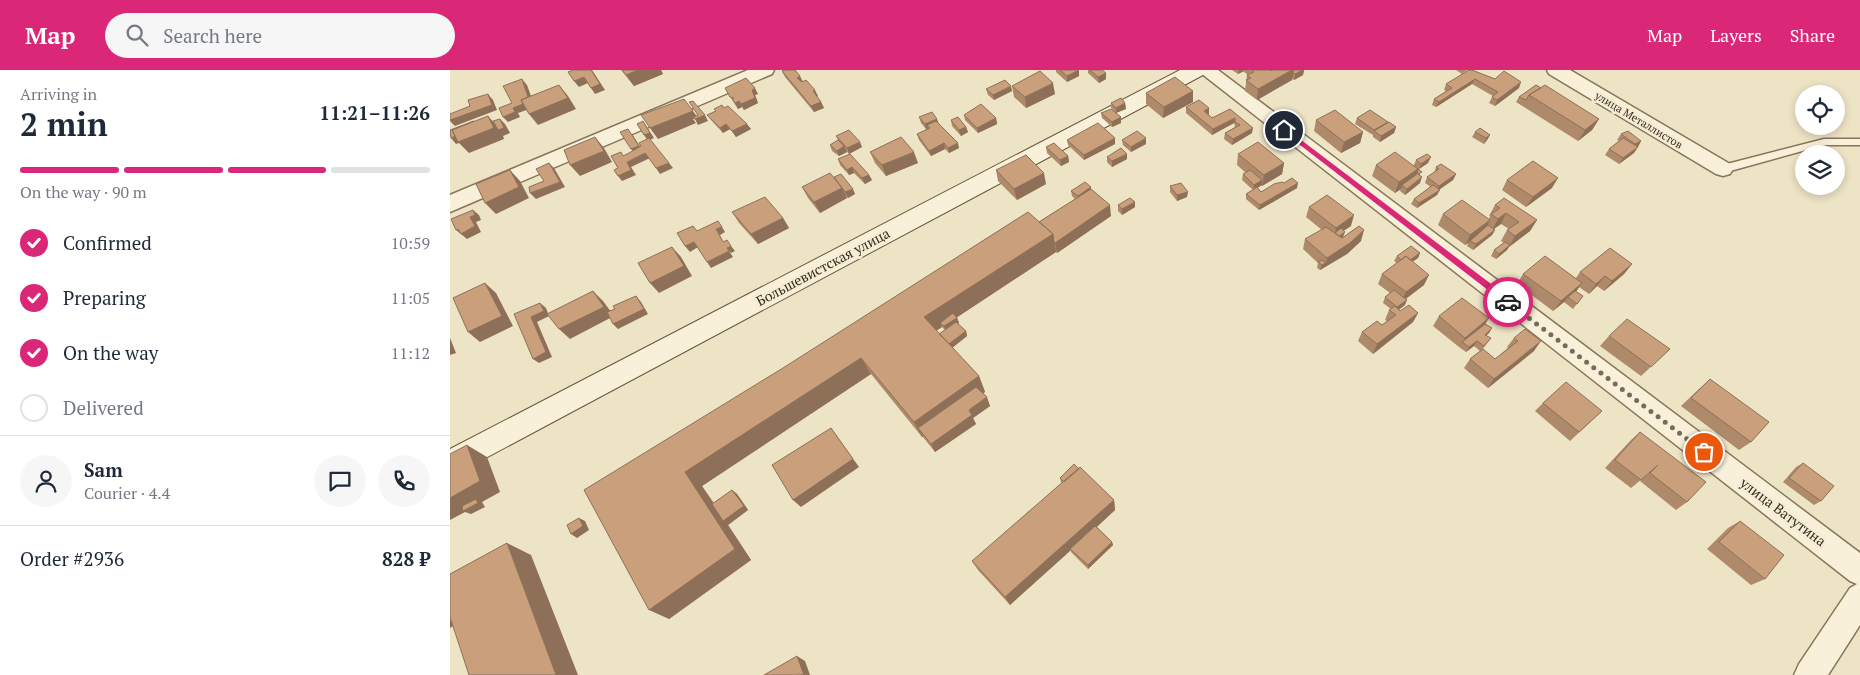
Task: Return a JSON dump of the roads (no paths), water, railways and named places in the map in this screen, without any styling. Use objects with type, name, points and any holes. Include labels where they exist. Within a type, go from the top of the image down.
[{"type":"street","points":[[450,204],[764,70]]},
{"type":"street","name":"Большевистская улица","points":[[450,464],[1196,70]]},
{"type":"street","name":"улица Ватутина","points":[[1206,70],[1860,571]]},
{"type":"street","name":"улица Металлистов","points":[[1556,70],[1723,169]]},
{"type":"street","points":[[1810,675],[1860,598]]},
{"type":"lane","points":[[1723,169],[1824,142],[1860,142]]}]
